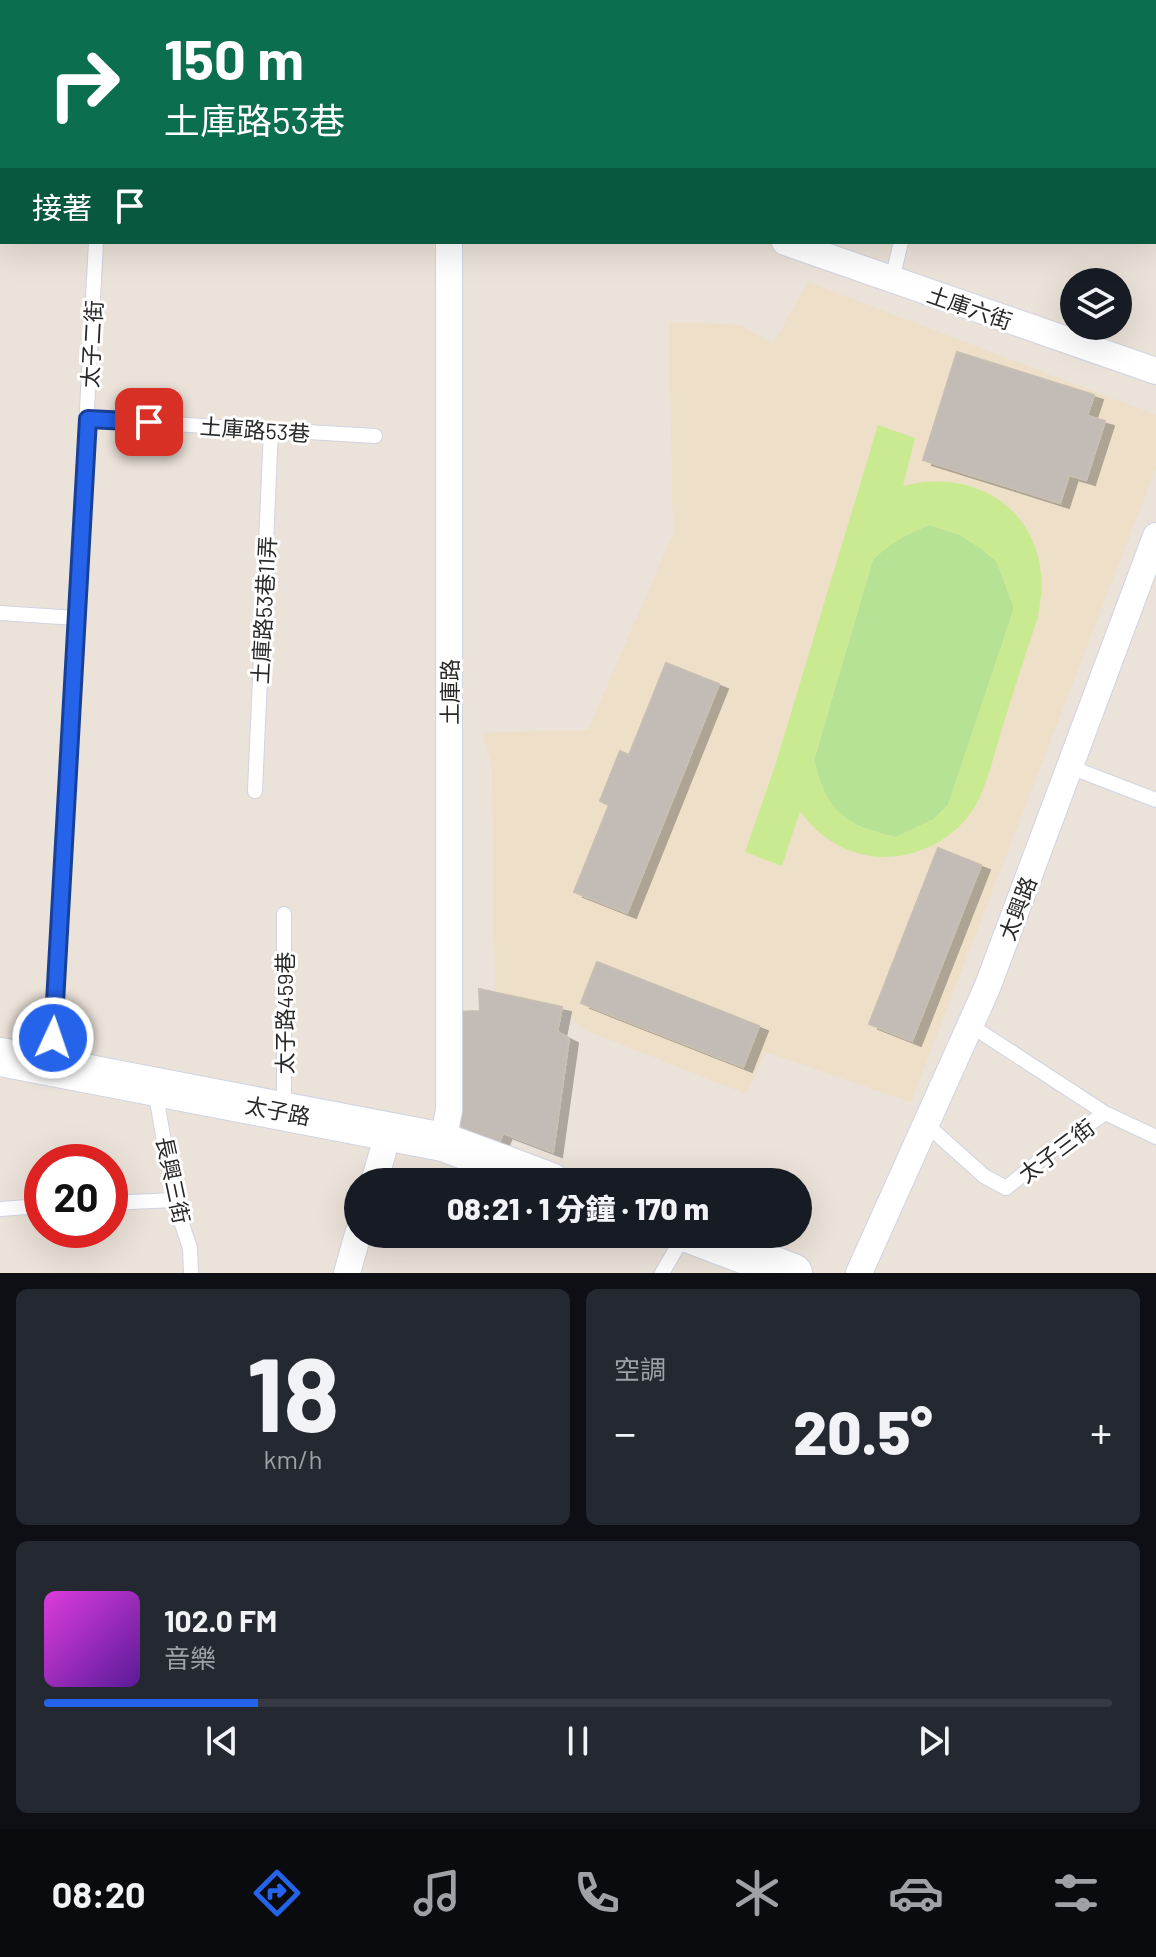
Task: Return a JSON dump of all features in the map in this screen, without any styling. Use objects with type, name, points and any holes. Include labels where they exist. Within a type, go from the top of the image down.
[{"type":"street","name":"土庫路","points":[[443,1142],[449,1110],[449,244]]},
{"type":"street","name":"土庫六街","points":[[791,244],[1156,371]]},
{"type":"street","name":"太興路","points":[[859,1273],[987,988],[1156,536]]},
{"type":"street","name":"太子路","points":[[0,1057],[443,1142],[513,1168]]},
{"type":"street","points":[[378,1168],[389,1131]]},
{"type":"street","points":[[347,1273],[354,1248]]},
{"type":"street","points":[[726,1248],[793,1273]]},
{"type":"lane","name":"太子二街","points":[[52,1068],[96,244]]},
{"type":"lane","points":[[892,280],[901,244]]},
{"type":"lane","name":"土庫路53巷","points":[[88,419],[375,436]]},
{"type":"lane","name":"土庫路53巷11弄","points":[[255,791],[271,430]]},
{"type":"lane","points":[[0,613],[76,618]]},
{"type":"lane","points":[[1070,767],[1156,800]]},
{"type":"lane","name":"太子路459巷","points":[[284,914],[284,1112]]},
{"type":"lane","points":[[970,1025],[1105,1113]]},
{"type":"lane","name":"長興三街","points":[[155,1088],[174,1200],[190,1248],[191,1273]]},
{"type":"lane","name":"太子三街","points":[[926,1124],[984,1176],[1006,1188],[1105,1113],[1156,1137]]},
{"type":"lane","points":[[128,1202],[174,1200]]},
{"type":"lane","points":[[0,1209],[24,1207]]},
{"type":"lane","points":[[662,1273],[679,1248]]},
{"type":"shaded area","points":[[808,282],[1156,415],[1156,468],[911,1102],[765,1052],[746,1094],[580,1028],[567,1008],[495,993],[492,766],[482,733],[588,730],[673,534],[669,322],[740,325],[773,344]]},
{"type":"green space","points":[[878,425],[915,438],[903,486],[951,482],[973,487],[994,497],[1026,527],[1036,549],[1041,574],[1038,617],[980,797],[973,811],[952,833],[925,848],[896,856],[869,856],[845,849],[825,837],[800,811],[782,866],[745,852],[775,766]],"holes":[[[929,525],[960,535],[997,562],[1014,608],[948,805],[934,819],[896,837],[863,827],[840,814],[825,792],[814,760],[873,560],[899,540]]]},
{"type":"green space","points":[[929,525],[960,535],[997,562],[1014,608],[948,805],[934,819],[896,837],[863,827],[840,814],[825,793],[814,760],[873,559],[899,539]]},
{"type":"building","points":[[957,352],[1094,395],[1087,416],[1105,421],[1086,480],[1069,475],[1060,503],[923,460]]},
{"type":"building","points":[[666,663],[719,684],[627,913],[574,892],[609,805],[600,801],[620,751],[629,755]]},
{"type":"building","points":[[938,848],[981,865],[912,1041],[869,1024]]},
{"type":"building","points":[[597,962],[759,1026],[743,1067],[581,1003]]},
{"type":"building","points":[[479,989],[562,1007],[557,1032],[569,1038],[553,1152],[503,1133],[498,1145],[469,1140],[459,1122],[455,1012],[480,1011]]},
{"type":"route","points":[[53,1038],[88,419],[149,422]]}]
